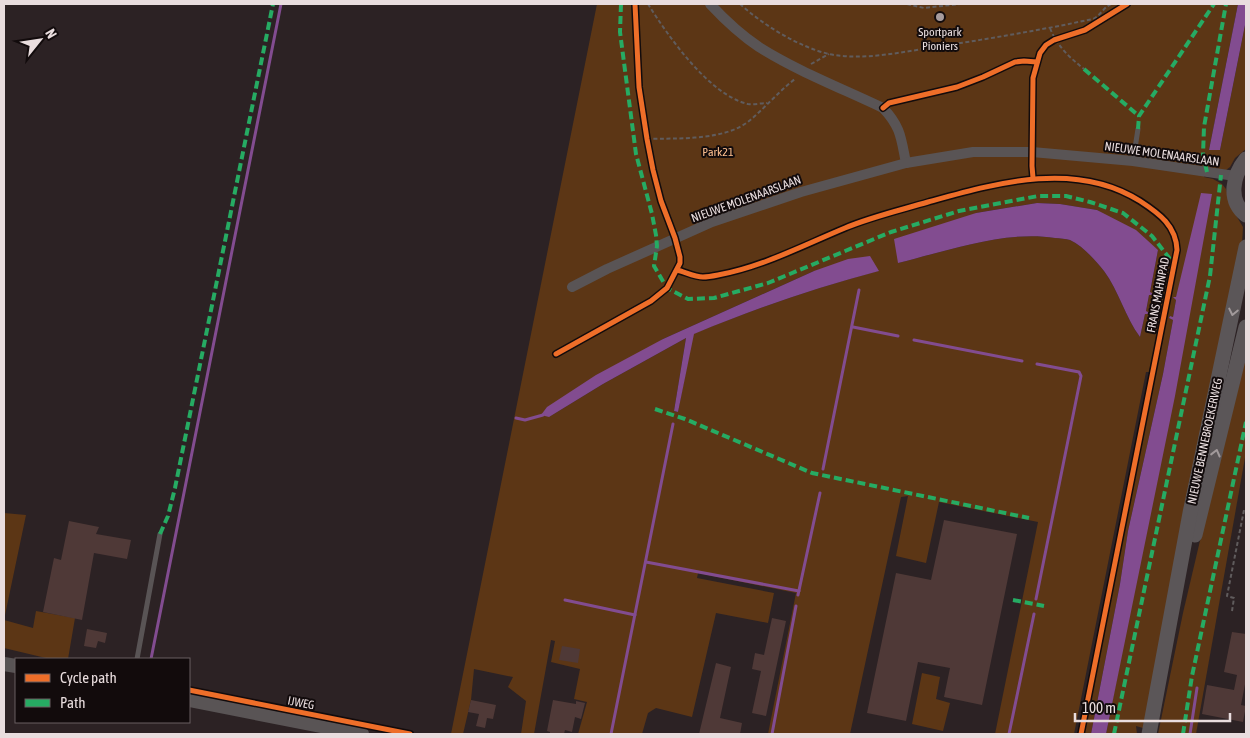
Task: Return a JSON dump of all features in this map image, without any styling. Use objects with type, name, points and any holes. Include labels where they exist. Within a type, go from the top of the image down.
[{"type":"main road","points":[[1246,159],[1235,176],[1234,190],[1236,202],[1246,215]]},
{"type":"main road","name":"NIEUWE BENNEBROEKERWEG","points":[[1149,734],[1190,513],[1246,247]]},
{"type":"main road","name":"NIEUWE BENNEBROEKERWEG","points":[[1168,636],[1201,514],[1246,327]]},
{"type":"street","points":[[710,4],[757,46],[882,108],[895,121],[902,141],[906,163]]},
{"type":"street","name":"NIEUWE MOLENAARSLAAN","points":[[572,287],[607,269],[712,222],[801,192],[906,163],[973,152],[1032,152],[1133,161],[1235,176]]},
{"type":"street","name":"IJWEG","points":[[190,700],[362,734]]},
{"type":"lane","points":[[1133,161],[1138,129]]},
{"type":"lane","points":[[136,658],[160,534]]},
{"type":"path","points":[[647,139],[691,138],[729,131],[748,122],[767,103],[750,105],[722,92],[677,47],[648,4]]},
{"type":"path","points":[[740,4],[760,20],[804,45],[829,54],[869,56],[972,41],[1093,19],[1099,16],[1104,8],[1112,4]]},
{"type":"path","points":[[902,4],[924,8],[960,4]]},
{"type":"path","points":[[1091,26],[1105,19]]},
{"type":"path","points":[[1050,28],[1052,41],[1084,69]]},
{"type":"path","points":[[970,33],[974,48]]},
{"type":"path","points":[[1052,41],[1062,38]]},
{"type":"path","points":[[646,130],[648,147]]},
{"type":"path","points":[[1232,611],[1234,598],[1227,596],[1244,510],[1246,510]]},
{"type":"green space","name":"Park21","points":[[597,4],[1238,4],[1209,150],[1220,150],[1246,20],[1246,149],[1235,158],[1226,170],[1206,167],[1204,177],[1213,179],[1222,184],[1226,189],[1231,207],[1243,227],[1242,244],[1143,728],[1136,726],[1137,734],[1106,734],[1211,194],[1176,297],[1174,297],[1176,300],[1173,317],[1170,316],[1169,318],[1173,320],[1163,374],[1128,531],[1120,584],[1091,734],[1084,734],[1137,469],[1167,304],[1165,303],[1149,372],[1146,372],[1074,734],[995,734],[1038,522],[939,502],[926,563],[896,556],[908,496],[901,497],[850,734],[768,734],[796,593],[698,573],[697,578],[774,593],[768,623],[716,613],[692,717],[656,708],[648,713],[642,734],[578,734],[587,702],[574,699],[580,669],[551,662],[555,641],[551,640],[534,734],[521,734],[526,701],[508,687],[513,677],[474,669],[471,700],[463,734],[451,734]],"holes":[[[1037,203],[1060,204],[1097,210],[1158,250],[1150,292],[1152,295],[1149,295],[1146,311],[1148,314],[1145,314],[1140,337],[1104,271],[1093,258],[1070,240],[1036,236],[996,239],[898,263],[976,213]],[[814,271],[878,271],[831,284],[693,334],[678,412],[674,411],[686,338],[603,384],[549,417],[663,339]]]},
{"type":"green space","points":[[1246,345],[1246,452],[1196,734],[1158,734],[1183,613]]},
{"type":"green space","points":[[4,513],[26,515],[4,620]]},
{"type":"green space","points":[[36,611],[75,618],[68,658],[46,658],[4,648],[4,620],[33,628]]},
{"type":"green space","points":[[922,673],[940,677],[936,699],[950,703],[943,731],[912,724]]},
{"type":"shaded area","points":[[1238,4],[1246,4],[1246,20],[1220,150],[1209,150]]},
{"type":"shaded area","points":[[1201,193],[1212,194],[1175,396],[1106,734],[1091,734],[1120,584],[1128,531],[1163,374],[1173,320],[1169,318],[1170,316],[1173,317],[1176,300],[1173,297],[1176,297]]},
{"type":"shaded area","points":[[1037,203],[1060,204],[1097,210],[1136,230],[1158,250],[1150,292],[1152,295],[1149,295],[1146,311],[1148,314],[1145,314],[1140,337],[1104,271],[1093,258],[1070,240],[1036,236],[996,239],[898,263],[894,239],[976,213]]},
{"type":"shaded area","points":[[870,256],[879,271],[785,300],[694,334],[678,412],[674,411],[686,338],[603,384],[549,417],[541,415],[547,407],[596,375],[663,339],[814,271],[848,259]]},
{"type":"building","points":[[944,520],[1017,534],[982,705],[944,697],[950,668],[918,662],[906,721],[867,713],[896,573],[931,580]]},
{"type":"building","points":[[69,521],[99,527],[96,534],[131,540],[127,559],[94,553],[82,620],[43,612],[54,558],[61,560]]},
{"type":"building","points":[[772,618],[786,621],[766,716],[752,713],[761,671],[752,669],[755,653],[764,655]]},
{"type":"building","points":[[87,629],[107,633],[105,643],[98,641],[96,648],[84,646]]},
{"type":"building","points":[[1232,632],[1246,634],[1246,679],[1241,705],[1246,706],[1243,722],[1202,714],[1207,685],[1234,690],[1237,675],[1224,672]]},
{"type":"building","points":[[562,646],[580,649],[578,663],[559,660]]},
{"type":"building","points":[[716,663],[731,667],[720,718],[742,723],[740,734],[699,734]]},
{"type":"building","points":[[471,700],[496,705],[493,719],[487,718],[485,728],[476,726],[479,714],[468,712]]},
{"type":"building","points":[[553,700],[576,704],[576,701],[585,703],[581,719],[575,717],[572,732],[565,730],[564,734],[550,734],[547,731]]},
{"type":"waterway","points":[[151,658],[281,4]]},
{"type":"waterway","points":[[823,469],[859,290]]},
{"type":"waterway","points":[[853,327],[898,336]]},
{"type":"waterway","points":[[914,340],[1022,361]]},
{"type":"waterway","points":[[1036,599],[1081,376],[1079,372],[1037,364]]},
{"type":"waterway","points":[[516,418],[525,420],[543,415]]},
{"type":"waterway","points":[[611,734],[673,424]]},
{"type":"waterway","points":[[798,595],[820,493]]},
{"type":"waterway","points":[[646,562],[799,591]]},
{"type":"waterway","points":[[565,600],[635,615]]},
{"type":"waterway","points":[[772,734],[796,606]]},
{"type":"waterway","points":[[1009,734],[1034,614]]},
{"type":"waterway","points":[[1190,734],[1197,688]]},
{"type":"marked path","points":[[160,534],[168,516],[175,488],[273,4]]},
{"type":"marked path","points":[[621,4],[620,32],[636,154],[656,235],[657,246],[654,266],[667,288],[688,299],[714,298],[768,283],[891,232],[959,211],[1038,196],[1066,196],[1123,213],[1152,236],[1170,259]]},
{"type":"marked path","points":[[1138,129],[1139,116],[1214,4]]},
{"type":"marked path","points":[[1207,172],[1203,155],[1204,127],[1226,4]]},
{"type":"marked path","points":[[1084,69],[1139,116]]},
{"type":"marked path","points":[[1114,734],[1210,276],[1221,175]]},
{"type":"marked path","points":[[655,409],[685,419],[812,473],[1029,518]]},
{"type":"marked path","points":[[1183,734],[1192,676],[1246,422]]},
{"type":"marked path","points":[[1013,600],[1044,606]]},
{"type":"cycle path","points":[[556,354],[651,301],[667,288],[680,263],[675,238],[661,201],[647,139],[639,87],[635,4]]},
{"type":"cycle path","points":[[1033,178],[1033,78],[1040,53],[1046,45],[1054,40],[1085,30],[1127,4]]},
{"type":"cycle path","points":[[883,108],[889,103],[957,87],[1015,62],[1037,62]]},
{"type":"cycle path","name":"FRANS MAHNPAD","points":[[677,270],[703,277],[751,267],[876,217],[981,188],[1036,179],[1063,178],[1089,181],[1115,188],[1140,201],[1166,221],[1174,234],[1177,250],[1081,734]]},
{"type":"cycle path","points":[[190,690],[410,734]]},
{"type":"place","name":"Sportpark Pioniers","points":[[940,17]]}]
